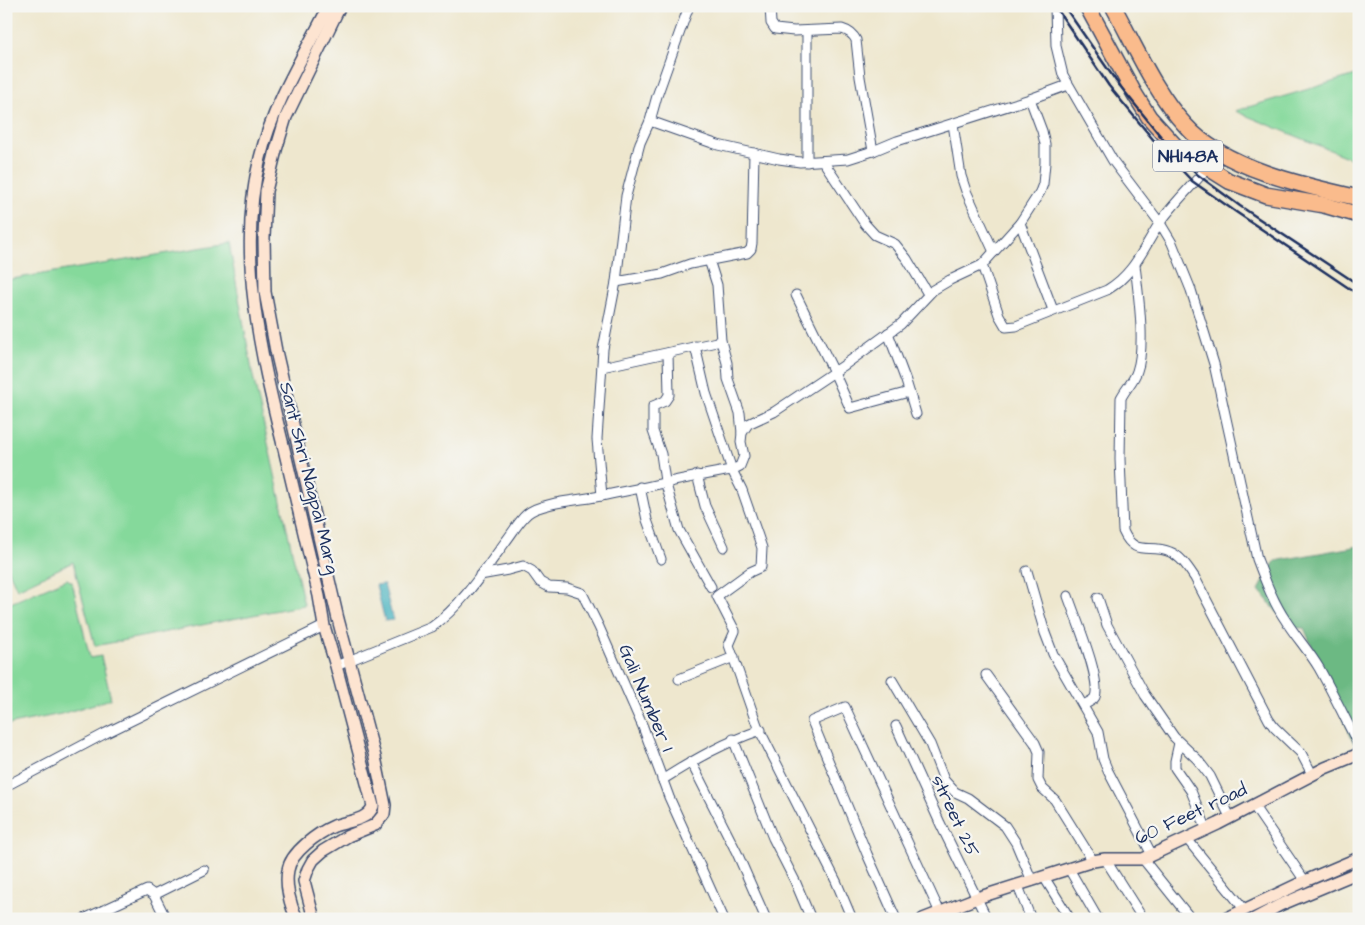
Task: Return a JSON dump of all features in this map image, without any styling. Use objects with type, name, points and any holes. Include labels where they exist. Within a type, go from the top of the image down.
[{"type":"highway","name":"NH148A","points":[[1087,6],[1149,117],[1178,149],[1229,181],[1266,195],[1324,205],[1359,215]]},
{"type":"highway","name":"NH148A","points":[[1113,6],[1176,116],[1198,138],[1227,156],[1257,170],[1327,191],[1359,198]]},
{"type":"main road","name":"Sant Shri Nagpal Marg","points":[[297,919],[287,883],[288,868],[296,855],[312,838],[333,827],[366,816],[371,812],[373,806],[324,626],[319,596],[265,374],[253,293],[253,196],[260,157],[276,111],[329,6]]},
{"type":"main road","name":"Sant Shri Nagpal Marg","points":[[314,919],[304,881],[308,869],[323,851],[348,836],[375,825],[384,814],[385,805],[375,757],[338,619],[276,352],[265,292],[264,238],[266,191],[286,116],[340,6]]},
{"type":"main road","points":[[276,418],[290,416]]},
{"type":"main road","name":"60 Feet road","points":[[923,919],[941,916],[977,898],[1093,861],[1147,857],[1207,830],[1253,804],[1357,752]]},
{"type":"main road","points":[[1225,919],[1359,858]]},
{"type":"main road","points":[[1254,919],[1280,905],[1359,872]]},
{"type":"street","points":[[602,496],[597,439],[604,339],[616,282],[626,196],[640,142],[650,122],[657,96],[689,6]]},
{"type":"street","points":[[770,6],[771,23],[775,29],[780,31],[842,29],[848,30],[854,35],[873,151]]},
{"type":"street","points":[[1055,6],[1056,46],[1063,75],[1113,161],[1160,223],[1179,259],[1198,311],[1214,364],[1253,545],[1261,572],[1286,622],[1309,652],[1319,669],[1357,752]]},
{"type":"street","points":[[807,31],[807,162]]},
{"type":"street","points":[[650,122],[694,138],[779,159],[807,162],[848,159],[1068,85]]},
{"type":"street","points":[[742,433],[752,421],[774,412],[888,334],[901,324],[928,294],[945,282],[982,265],[1020,223],[1040,192],[1043,184],[1045,162],[1045,144],[1042,131],[1030,99]]},
{"type":"street","points":[[953,124],[961,176],[994,252]]},
{"type":"street","points":[[616,282],[662,274],[690,264],[741,256],[747,253],[751,249],[754,153]]},
{"type":"street","points":[[823,161],[865,224],[876,235],[895,244],[907,259],[928,294]]},
{"type":"street","points":[[982,265],[999,315],[1006,327],[1016,326],[1107,290],[1124,278],[1135,265],[1160,223],[1208,168]]},
{"type":"street","points":[[1020,223],[1053,310]]},
{"type":"street","points":[[336,666],[432,628],[448,614],[530,512],[540,507],[602,496],[697,475],[732,470],[740,466],[744,460],[740,413],[728,379],[727,363],[721,341],[717,285],[709,260]]},
{"type":"street","points":[[1135,265],[1140,343],[1138,369],[1133,382],[1121,398],[1120,408],[1123,531],[1132,546],[1172,552],[1186,565],[1195,578],[1269,720],[1274,727],[1294,744],[1312,774]]},
{"type":"street","points":[[796,295],[850,408],[909,392]]},
{"type":"street","points":[[888,334],[916,414]]},
{"type":"street","points":[[602,367],[721,341]]},
{"type":"street","points":[[695,346],[706,393],[732,470],[742,490],[762,548],[761,567],[750,572],[717,596],[735,631],[729,645],[757,725],[836,881],[852,919]]},
{"type":"street","points":[[668,353],[669,396],[653,406],[652,421],[655,442],[662,458],[679,530],[711,587]]},
{"type":"street","points":[[697,475],[705,506],[724,547]]},
{"type":"street","points":[[640,487],[660,559]]},
{"type":"street","name":"Gali Number 1","points":[[480,575],[523,566],[532,572],[540,582],[549,587],[567,588],[582,593],[643,727],[662,780],[724,919]]},
{"type":"street","points":[[1027,571],[1050,647],[1098,732],[1103,759],[1147,857],[1191,919]]},
{"type":"street","points":[[1068,596],[1090,657],[1096,683],[1094,699],[1083,706]]},
{"type":"street","points":[[1098,598],[1106,625],[1125,661],[1164,725],[1197,759],[1210,776],[1230,816]]},
{"type":"street","points":[[6,786],[106,733],[324,626]]},
{"type":"street","points":[[679,680],[734,657]]},
{"type":"street","points":[[986,675],[1035,743],[1039,752],[1038,780],[1042,788],[1055,800],[1093,861]]},
{"type":"street","points":[[892,680],[930,744],[944,780],[955,792],[976,803],[1004,826],[1016,843],[1032,882]]},
{"type":"street","points":[[896,919],[812,721],[845,707],[941,916]]},
{"type":"street","name":"street 25","points":[[896,726],[940,823],[987,919]]},
{"type":"street","points":[[662,780],[732,740],[761,730]]},
{"type":"street","points":[[732,740],[773,838],[795,881],[811,919]]},
{"type":"street","points":[[1179,742],[1175,768],[1191,791],[1207,830]]},
{"type":"street","points":[[691,762],[737,853],[766,919]]},
{"type":"street","points":[[1253,804],[1305,881]]},
{"type":"street","points":[[1187,839],[1244,909]]},
{"type":"street","points":[[1105,859],[1143,919]]},
{"type":"street","points":[[1069,869],[1098,919]]},
{"type":"street","points":[[154,894],[204,870]]},
{"type":"street","points":[[1044,877],[1070,919]]},
{"type":"street","points":[[1018,886],[1031,919]]},
{"type":"street","points":[[84,919],[147,890],[154,894],[166,919]]},
{"type":"green space","points":[[1359,74],[1359,162],[1235,111]]},
{"type":"green space","points":[[229,243],[253,376],[304,605],[95,646],[73,562],[17,589],[6,565],[6,280]]},
{"type":"green space","points":[[1359,546],[1359,755],[1304,628],[1290,628],[1259,590],[1275,561]]},
{"type":"green space","points":[[67,579],[72,582],[90,658],[101,656],[111,699],[61,714],[6,725],[6,605]]},
{"type":"water","points":[[384,584],[393,620],[385,621],[376,585]]},
{"type":"railway","points":[[1055,6],[1109,86],[1156,143],[1192,181],[1359,295]]},
{"type":"railway","points":[[1064,6],[1116,81],[1162,138],[1198,175],[1240,206],[1359,285]]}]
